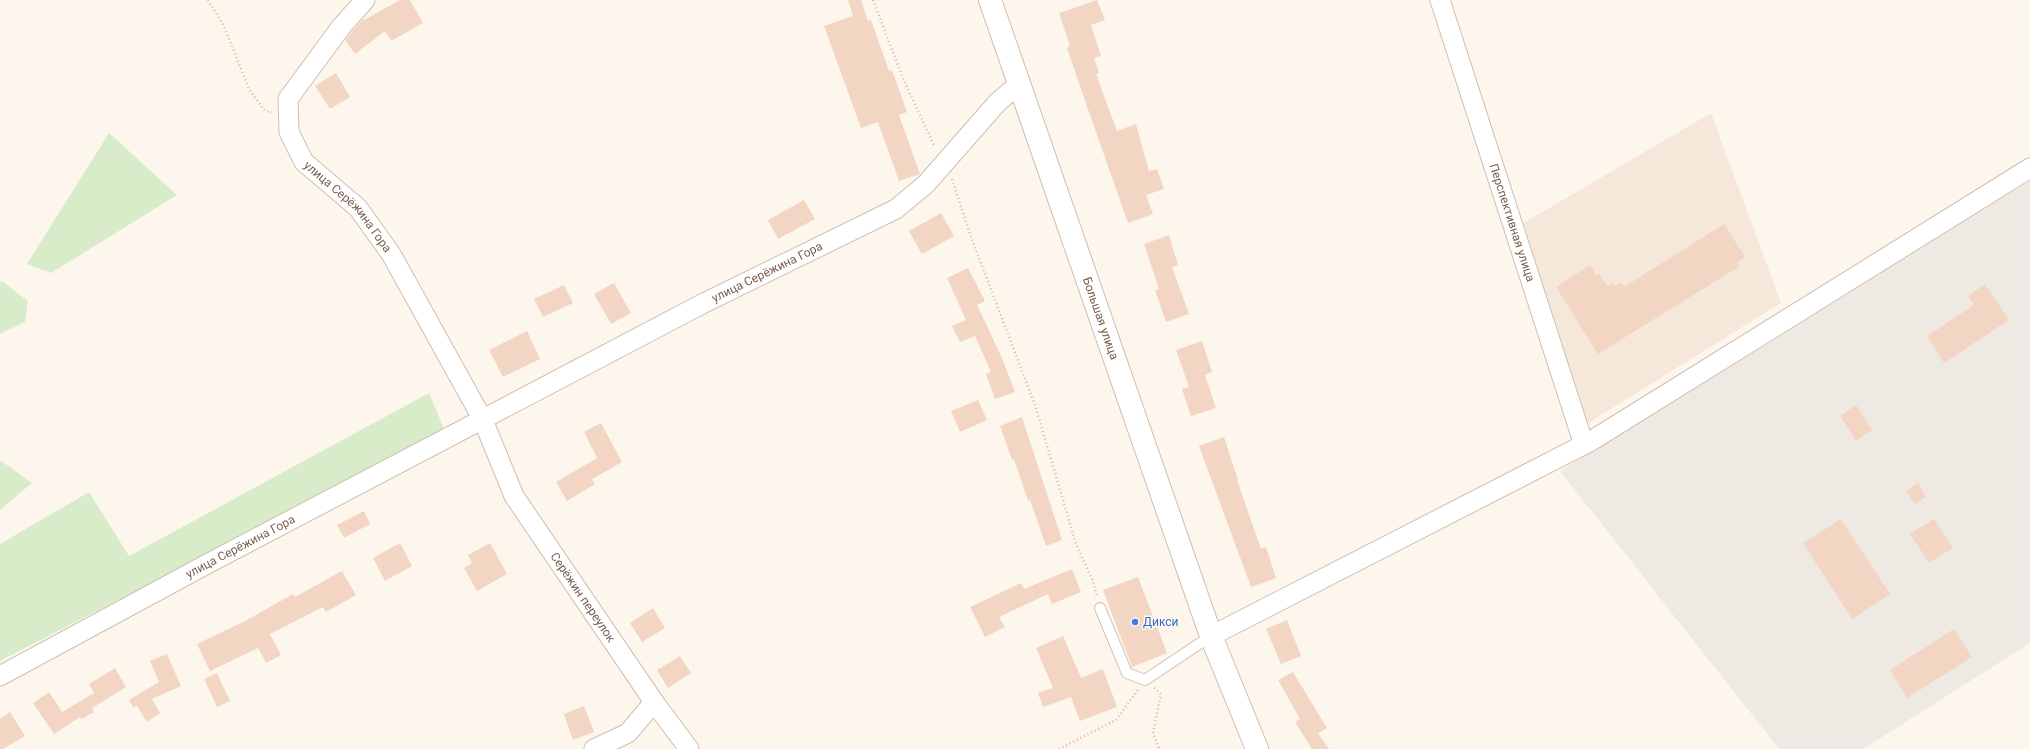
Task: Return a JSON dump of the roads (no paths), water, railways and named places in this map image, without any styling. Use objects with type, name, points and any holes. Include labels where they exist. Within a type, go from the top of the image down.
[{"type":"street","name":"улица Серёжина Гора","points":[[366,0],[341,27],[288,99],[289,132],[304,162],[358,208],[391,254],[483,420]]},
{"type":"street","name":"Большая улица","points":[[990,0],[1211,636],[1257,749]]},
{"type":"street","name":"Перспективная улица","points":[[1440,0],[1584,444]]},
{"type":"street","name":"улица Серёжина Гора","points":[[0,676],[202,567],[702,304],[896,209],[926,184],[997,103],[1020,83]]},
{"type":"street","points":[[1211,636],[1584,444],[2030,168]]},
{"type":"street","name":"Серёжин переулок","points":[[483,420],[514,496],[654,702],[689,749]]},
{"type":"street","points":[[594,749],[628,733],[654,702]]},
{"type":"lane","points":[[1100,608],[1127,673],[1145,680],[1211,636]]},
{"type":"place","name":"Дикси","points":[[1135,622]]}]
